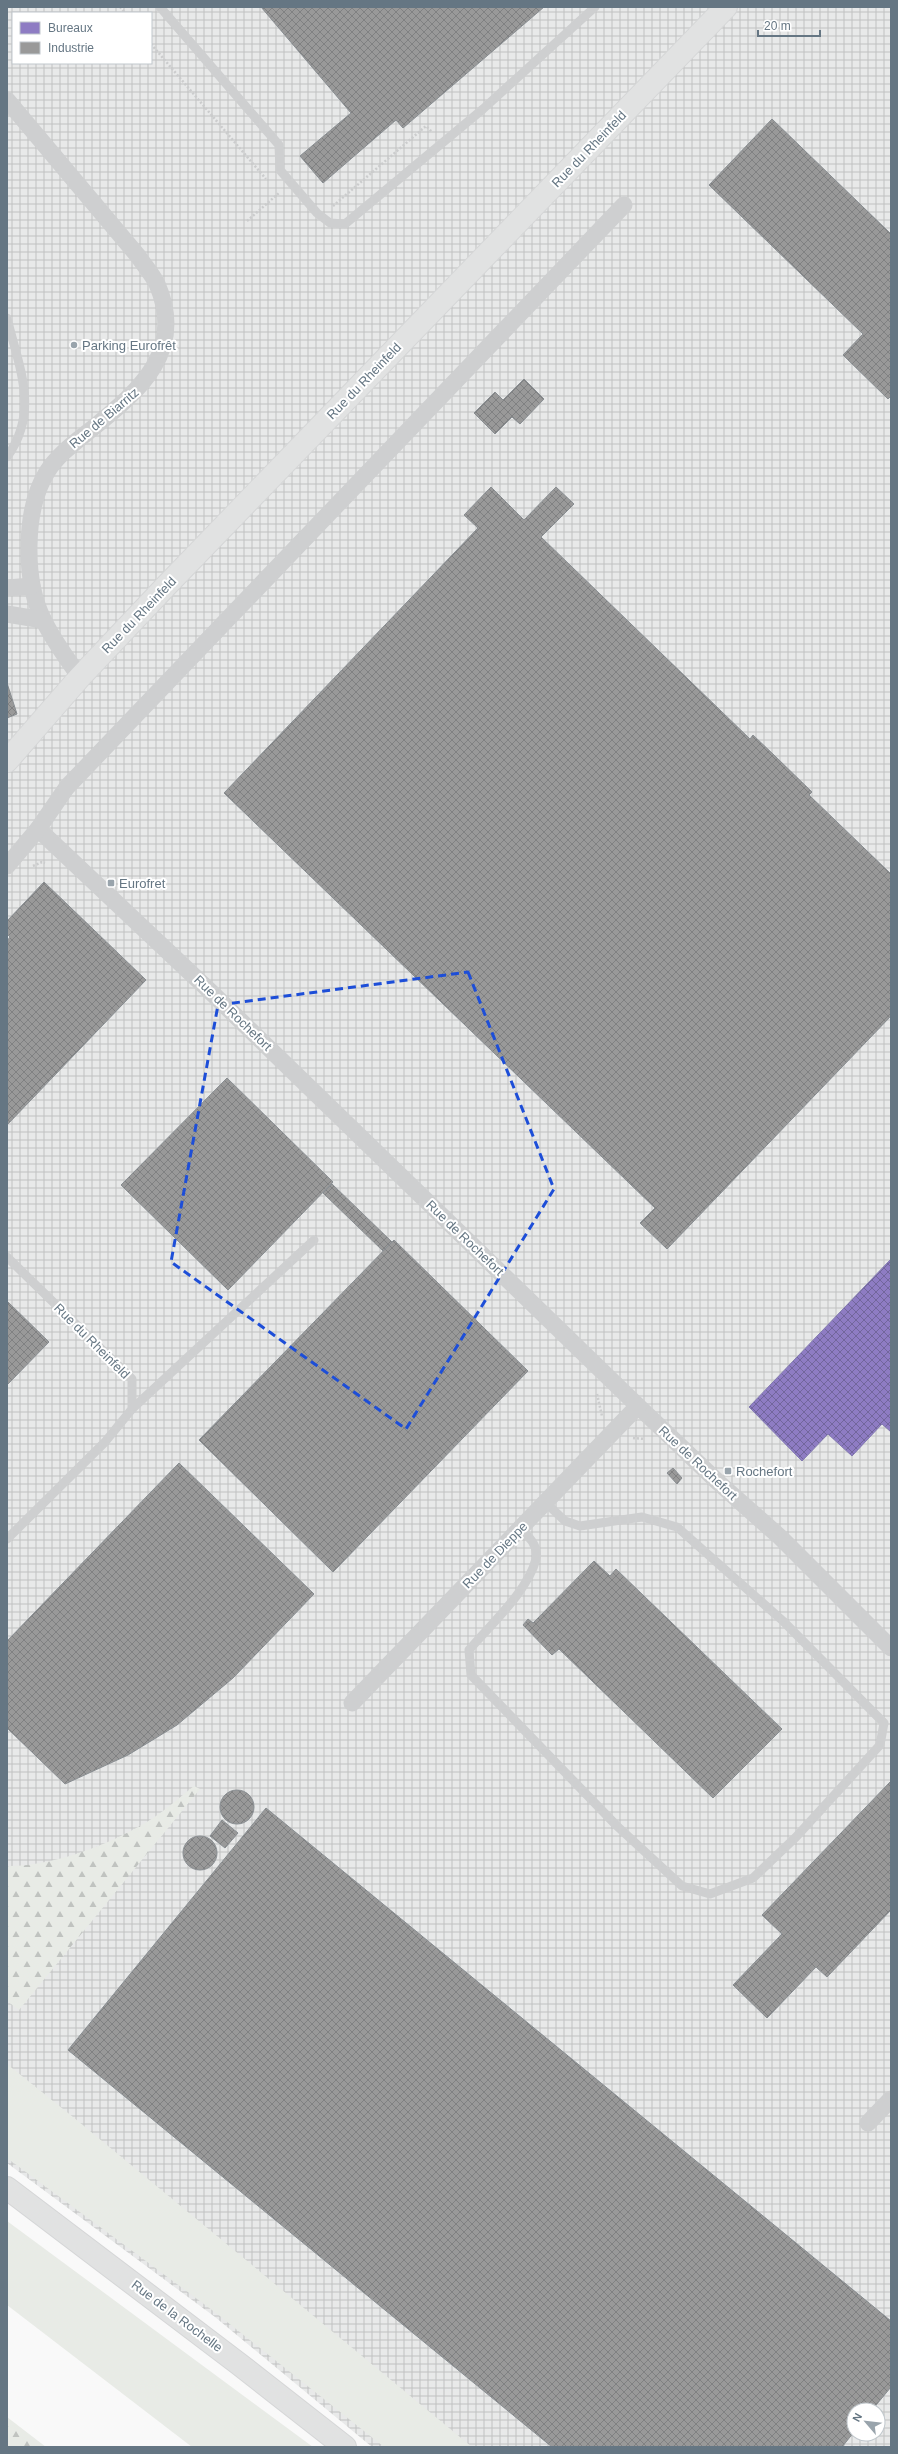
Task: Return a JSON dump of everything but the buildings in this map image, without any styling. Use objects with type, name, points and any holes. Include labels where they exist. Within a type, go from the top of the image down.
[{"type":"street","name":"Rue du Rheinfeld","points":[[8,757],[80,677],[726,7]]},
{"type":"street","name":"Rue de Biarritz","points":[[7,100],[138,256],[156,283],[164,304],[166,333],[160,355],[147,379],[129,400],[65,451],[48,471],[35,496],[31,518],[32,586],[43,620],[80,677]]},
{"type":"street","points":[[7,866],[38,829],[68,787],[624,205]]},
{"type":"street","points":[[7,588],[32,586]]},
{"type":"street","points":[[7,614],[43,620]]},
{"type":"street","name":"Rue de Rochefort","points":[[38,829],[214,995],[638,1406],[888,1640]]},
{"type":"street","name":"Rue de Dieppe","points":[[352,1703],[638,1406]]},
{"type":"street","points":[[868,2123],[891,2099]]},
{"type":"street","name":"Rue de la Rochelle","points":[[7,2188],[239,2364],[345,2447]]},
{"type":"lane","points":[[160,7],[279,145],[280,170],[298,192],[317,213],[330,223],[345,224],[483,109],[595,7]]},
{"type":"lane","points":[[7,318],[26,401],[22,429],[7,456]]},
{"type":"lane","points":[[7,1539],[105,1442],[132,1410],[314,1240]]},
{"type":"lane","name":"Rue du Rheinfeld","points":[[7,1257],[132,1379],[132,1410]]},
{"type":"lane","points":[[520,1529],[533,1540],[537,1558],[522,1588],[469,1650],[470,1675],[618,1826],[682,1886],[710,1894],[753,1878],[796,1837],[880,1745],[884,1723],[784,1621],[677,1528],[642,1517],[580,1526],[565,1521],[546,1502]]},
{"type":"path","points":[[247,221],[279,193]]},
{"type":"highlighted area","points":[[468,972],[554,1189],[406,1429],[171,1262],[218,1005]]},
{"type":"shaded area","points":[[7,7],[891,7],[891,2447],[372,2447],[215,2317],[7,2163]]},
{"type":"green space","points":[[194,1786],[200,1789],[19,2010],[7,2001],[7,1866],[44,1862],[104,1844],[141,1826],[166,1809]]},
{"type":"green space","points":[[7,2064],[472,2447],[384,2447],[216,2313],[7,2158]]},
{"type":"green space","points":[[7,2221],[313,2447],[192,2447],[7,2305]]},
{"type":"green space","points":[[7,2417],[46,2447],[7,2447]]},
{"type":"place","name":"Parking Eurofrêt","points":[[74,345]]},
{"type":"place","name":"Eurofret","points":[[111,883]]},
{"type":"place","name":"Rochefort","points":[[728,1471]]}]
